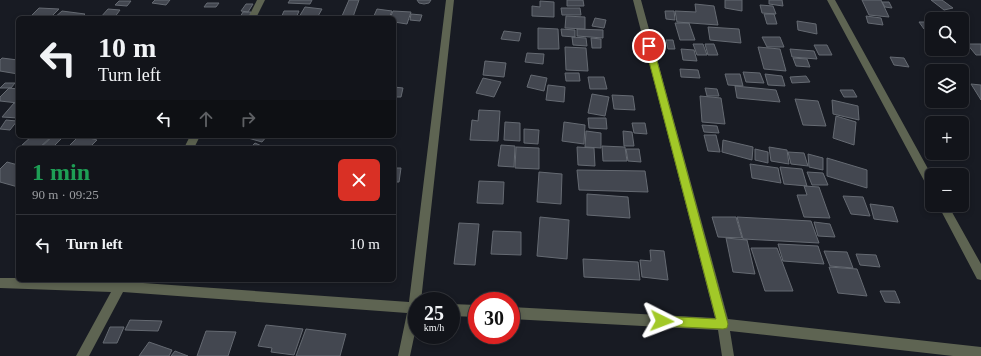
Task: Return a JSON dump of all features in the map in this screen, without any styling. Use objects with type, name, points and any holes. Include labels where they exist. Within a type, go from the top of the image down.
[{"type":"street","points":[[253,16],[261,0]]},
{"type":"street","points":[[417,292],[450,0]]},
{"type":"street","points":[[637,0],[723,324],[728,356]]},
{"type":"street","points":[[831,0],[925,172]]},
{"type":"street","points":[[947,212],[981,275]]},
{"type":"street","points":[[0,283],[122,284],[408,307]]},
{"type":"street","points":[[82,356],[122,284]]},
{"type":"street","points":[[520,313],[723,324],[981,353]]},
{"type":"street","points":[[404,356],[408,339]]},
{"type":"building","points":[[155,0],[170,0],[166,5],[152,3]]},
{"type":"building","points":[[290,0],[312,0],[310,4],[288,3]]},
{"type":"building","points":[[349,0],[359,0],[353,16],[342,16]]},
{"type":"building","points":[[417,0],[431,0],[429,3],[424,4],[419,3]]},
{"type":"building","points":[[567,0],[583,0],[584,6],[567,6]]},
{"type":"building","points":[[725,0],[742,0],[742,11],[725,8]]},
{"type":"building","points":[[769,0],[782,0],[783,6],[769,4]]},
{"type":"building","points":[[862,0],[881,0],[889,17],[869,15]]},
{"type":"building","points":[[931,0],[942,0],[953,8],[944,10]]},
{"type":"building","points":[[119,1],[131,1],[127,6],[115,5]]},
{"type":"building","points":[[540,1],[554,2],[554,17],[532,16],[532,6],[540,7]]},
{"type":"building","points":[[882,2],[889,2],[892,8],[885,7]]},
{"type":"building","points":[[207,3],[219,3],[216,7],[204,7]]},
{"type":"building","points":[[246,4],[253,4],[248,12],[241,11]]},
{"type":"building","points":[[695,4],[714,6],[718,25],[677,22],[675,11],[696,12]]},
{"type":"building","points":[[760,5],[773,6],[776,14],[762,13]]},
{"type":"building","points":[[305,7],[322,9],[318,16],[300,16]]},
{"type":"building","points":[[39,8],[59,9],[52,16],[31,16]]},
{"type":"building","points":[[561,8],[580,8],[581,15],[562,15]]},
{"type":"building","points":[[108,9],[120,10],[116,16],[102,16]]},
{"type":"building","points":[[377,9],[392,11],[390,16],[374,16]]},
{"type":"building","points":[[62,11],[85,14],[83,16],[56,16]]},
{"type":"building","points":[[284,11],[299,11],[297,16],[282,16]]},
{"type":"building","points":[[393,11],[411,12],[407,24],[396,22],[396,16],[391,16]]},
{"type":"building","points":[[665,11],[674,11],[675,20],[666,19]]},
{"type":"building","points":[[243,12],[251,12],[249,16],[241,16]]},
{"type":"building","points":[[411,14],[422,15],[420,21],[410,20]]},
{"type":"building","points":[[764,14],[774,14],[777,24],[767,24]]},
{"type":"building","points":[[566,16],[585,17],[585,29],[565,28]]},
{"type":"building","points":[[866,16],[881,18],[883,25],[868,23]]},
{"type":"building","points":[[595,18],[606,20],[604,28],[592,26]]},
{"type":"building","points":[[797,21],[816,24],[817,34],[798,30]]},
{"type":"building","points":[[919,22],[925,22],[924,29]]},
{"type":"building","points":[[675,23],[689,23],[695,40],[680,40]]},
{"type":"building","points":[[708,27],[739,29],[741,43],[710,40]]},
{"type":"building","points":[[538,28],[558,29],[559,49],[538,49]]},
{"type":"building","points":[[561,29],[575,30],[575,37],[562,36]]},
{"type":"building","points":[[577,29],[603,30],[603,38],[577,36]]},
{"type":"building","points":[[504,31],[521,33],[519,41],[501,39]]},
{"type":"building","points":[[572,37],[586,38],[587,46],[573,45]]},
{"type":"building","points":[[762,37],[780,37],[784,47],[767,47]]},
{"type":"building","points":[[591,38],[601,39],[601,48],[592,48]]},
{"type":"building","points":[[666,40],[673,40],[675,49],[668,49]]},
{"type":"building","points":[[693,44],[703,44],[707,55],[697,55]]},
{"type":"building","points":[[705,44],[714,44],[718,55],[708,55]]},
{"type":"building","points":[[969,44],[981,44],[981,55],[976,55],[969,46]]},
{"type":"building","points":[[814,45],[827,45],[832,55],[819,55]]},
{"type":"building","points":[[565,47],[586,48],[588,71],[566,70]]},
{"type":"building","points":[[758,47],[780,49],[786,71],[764,69]]},
{"type":"building","points":[[681,49],[694,50],[697,61],[683,60]]},
{"type":"building","points":[[790,49],[814,51],[817,59],[792,57]]},
{"type":"building","points":[[527,53],[544,54],[543,64],[525,62]]},
{"type":"building","points":[[890,57],[904,58],[909,67],[894,65]]},
{"type":"building","points":[[2,58],[16,60],[16,74],[0,71],[0,60]]},
{"type":"building","points":[[793,58],[807,59],[810,67],[796,66]]},
{"type":"building","points":[[485,61],[506,63],[504,77],[483,75]]},
{"type":"building","points":[[680,69],[698,70],[700,78],[681,77]]},
{"type":"building","points":[[743,72],[760,73],[764,83],[746,82]]},
{"type":"building","points":[[565,73],[579,73],[580,81],[566,81]]},
{"type":"building","points":[[725,74],[740,74],[743,86],[728,85]]},
{"type":"building","points":[[765,74],[782,76],[785,86],[768,85]]},
{"type":"building","points":[[531,75],[547,78],[544,91],[527,87]]},
{"type":"building","points":[[806,76],[810,82],[792,83],[790,77]]},
{"type":"building","points":[[588,77],[604,77],[607,89],[590,89]]},
{"type":"building","points":[[483,78],[501,82],[494,97],[476,93]]},
{"type":"building","points":[[5,83],[15,83],[11,88],[0,88]]},
{"type":"building","points":[[971,84],[981,85],[981,100]]},
{"type":"building","points":[[548,85],[565,87],[564,102],[546,100]]},
{"type":"building","points":[[735,86],[776,90],[780,102],[737,98]]},
{"type":"building","points":[[396,87],[403,88],[401,97],[396,97]]},
{"type":"building","points":[[9,88],[16,89],[16,103],[0,101],[0,97]]},
{"type":"building","points":[[705,88],[717,89],[719,96],[707,96]]},
{"type":"building","points":[[840,90],[853,90],[857,97],[844,97]]},
{"type":"building","points":[[592,94],[609,97],[605,116],[588,113]]},
{"type":"building","points":[[612,95],[633,96],[635,110],[614,109]]},
{"type":"building","points":[[700,96],[721,98],[725,124],[702,122]]},
{"type":"building","points":[[795,99],[818,101],[826,126],[803,125]]},
{"type":"building","points":[[832,100],[858,106],[859,120],[833,114]]},
{"type":"building","points":[[14,103],[16,103],[16,118],[2,117]]},
{"type":"building","points":[[479,110],[500,111],[498,141],[470,140],[472,120],[478,121]]},
{"type":"building","points":[[836,116],[856,122],[854,145],[833,138]]},
{"type":"building","points":[[588,118],[606,118],[607,129],[589,128]]},
{"type":"building","points":[[6,120],[16,121],[10,130],[0,129]]},
{"type":"building","points":[[505,122],[520,123],[520,141],[504,140]]},
{"type":"building","points":[[564,122],[585,125],[584,144],[562,141]]},
{"type":"building","points":[[632,123],[645,123],[647,134],[634,133]]},
{"type":"building","points":[[702,125],[717,126],[719,133],[704,132]]},
{"type":"building","points":[[524,129],[539,130],[538,144],[524,143]]},
{"type":"building","points":[[586,131],[601,133],[601,148],[585,147]]},
{"type":"building","points":[[623,131],[632,132],[634,146],[624,146]]},
{"type":"building","points":[[704,135],[716,135],[720,152],[708,151]]},
{"type":"building","points":[[30,138],[50,138],[41,146],[22,145]]},
{"type":"building","points":[[51,138],[62,138],[54,146],[42,146]]},
{"type":"building","points":[[77,138],[90,138],[97,140],[91,146],[69,146]]},
{"type":"building","points":[[248,138],[265,138],[262,142]]},
{"type":"building","points":[[723,140],[753,147],[752,160],[722,152]]},
{"type":"building","points":[[255,143],[262,146],[252,146]]},
{"type":"building","points":[[501,145],[515,146],[514,167],[498,166]]},
{"type":"building","points":[[602,146],[625,147],[627,161],[603,161]]},
{"type":"building","points":[[516,147],[539,148],[539,169],[515,168]]},
{"type":"building","points":[[577,147],[594,148],[595,166],[578,165]]},
{"type":"building","points":[[769,147],[787,150],[789,164],[771,161]]},
{"type":"building","points":[[626,149],[639,149],[641,162],[628,161]]},
{"type":"building","points":[[755,149],[768,152],[768,163],[755,160]]},
{"type":"building","points":[[788,152],[804,153],[808,166],[791,164]]},
{"type":"building","points":[[808,154],[823,158],[823,170],[809,167]]},
{"type":"building","points":[[827,158],[867,170],[867,188],[827,176]]},
{"type":"building","points":[[7,162],[16,164],[16,186],[0,182],[0,169]]},
{"type":"building","points":[[750,164],[778,168],[781,183],[752,178]]},
{"type":"building","points":[[780,167],[802,169],[807,186],[784,184]]},
{"type":"building","points":[[396,168],[401,168],[399,182],[396,182]]},
{"type":"building","points":[[577,170],[645,171],[648,192],[579,190]]},
{"type":"building","points":[[539,172],[562,174],[561,204],[537,202]]},
{"type":"building","points":[[807,172],[823,173],[828,185],[812,185]]},
{"type":"building","points":[[479,181],[504,182],[503,204],[477,203]]},
{"type":"building","points":[[804,186],[819,187],[830,218],[804,217],[797,195],[807,195]]},
{"type":"building","points":[[587,194],[628,197],[630,218],[587,215]]},
{"type":"building","points":[[843,196],[863,197],[870,216],[851,214]]},
{"type":"building","points":[[870,204],[893,207],[898,222],[874,219]]},
{"type":"building","points":[[540,217],[569,220],[567,259],[537,256]]},
{"type":"building","points":[[712,217],[736,217],[742,238],[718,237]]},
{"type":"building","points":[[737,217],[811,221],[819,243],[743,239]]},
{"type":"building","points":[[814,222],[830,224],[835,237],[818,236]]},
{"type":"building","points":[[459,223],[479,224],[475,265],[454,264]]},
{"type":"building","points":[[493,231],[521,232],[521,255],[491,254]]},
{"type":"building","points":[[726,238],[747,240],[755,274],[733,272]]},
{"type":"building","points":[[778,244],[818,246],[824,264],[783,261]]},
{"type":"building","points":[[751,248],[777,248],[793,291],[765,291]]},
{"type":"building","points":[[650,250],[664,251],[668,280],[642,277],[640,260],[651,261]]},
{"type":"building","points":[[824,251],[847,252],[853,268],[830,266]]},
{"type":"building","points":[[856,254],[876,255],[880,267],[860,265]]},
{"type":"building","points":[[583,259],[638,262],[640,280],[584,277]]},
{"type":"building","points":[[829,267],[857,269],[867,296],[838,293]]},
{"type":"building","points":[[880,291],[895,291],[900,303],[885,302]]},
{"type":"building","points":[[130,320],[162,321],[158,331],[125,330]]},
{"type":"building","points":[[266,325],[303,329],[294,355],[271,352],[272,348],[258,346]]},
{"type":"building","points":[[110,327],[124,327],[117,343],[103,343]]},
{"type":"building","points":[[306,329],[346,334],[340,356],[296,356]]},
{"type":"building","points":[[206,331],[236,332],[228,356],[197,356]]},
{"type":"building","points":[[149,342],[172,350],[169,356],[139,356]]},
{"type":"building","points":[[175,351],[188,356],[171,356]]},
{"type":"route","points":[[649,46],[723,324],[662,321]]}]
